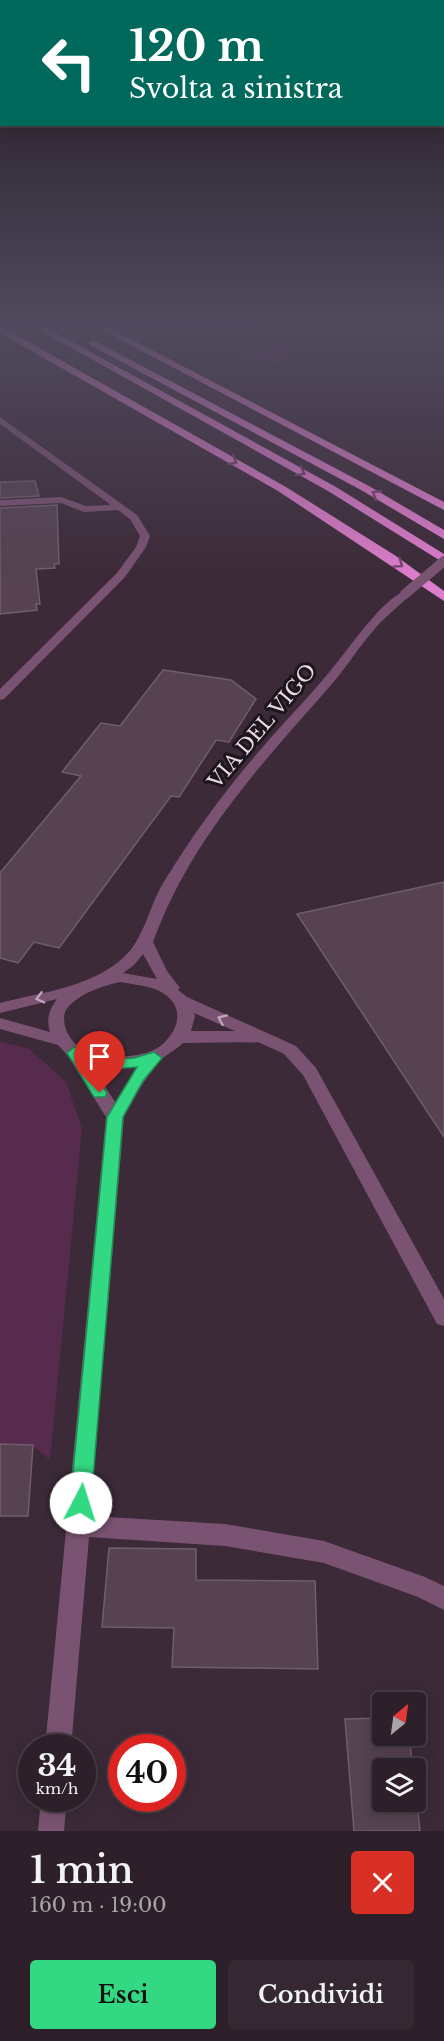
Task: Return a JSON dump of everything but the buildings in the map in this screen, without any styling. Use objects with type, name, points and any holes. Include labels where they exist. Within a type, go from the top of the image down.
[{"type":"highway","points":[[139,407],[297,498],[402,566],[444,597]]},
{"type":"highway","points":[[184,407],[332,489],[444,560]]},
{"type":"highway","points":[[214,407],[357,483],[444,535]]},
{"type":"highway","points":[[254,407],[444,507]]},
{"type":"street","points":[[0,420],[134,517],[145,536],[141,547],[122,575],[0,696]]},
{"type":"street","points":[[0,503],[61,500],[75,504],[84,510],[120,507]]},
{"type":"street","name":"VIA DEL VIGO","points":[[99,981],[128,962],[145,942],[157,909],[170,883],[209,822],[265,752],[336,672],[369,628],[444,560]]},
{"type":"street","points":[[0,1023],[68,1047],[92,1060],[112,1064],[134,1063],[154,1058],[171,1049],[183,1037],[188,1023],[187,1008],[160,974],[145,942]]},
{"type":"street","points":[[0,1008],[79,989],[99,981],[120,977],[142,979],[162,984],[180,998],[290,1050],[310,1072],[444,1318]]},
{"type":"street","points":[[79,989],[65,1000],[57,1014],[56,1028],[115,1117]]},
{"type":"street","points":[[183,1037],[262,1036]]},
{"type":"street","points":[[59,1734],[115,1117],[137,1078],[154,1058]]},
{"type":"street","points":[[79,1526],[225,1534],[324,1552],[425,1588],[444,1599]]},
{"type":"street","points":[[51,1831],[53,1812]]},
{"type":"shaded area","points":[[0,1042],[28,1048],[66,1082],[82,1129],[50,1460],[32,1445],[0,1444]]},
{"type":"route","points":[[81,1503],[115,1117],[137,1078],[154,1058],[134,1063],[112,1064],[74,1053],[100,1093]]}]
